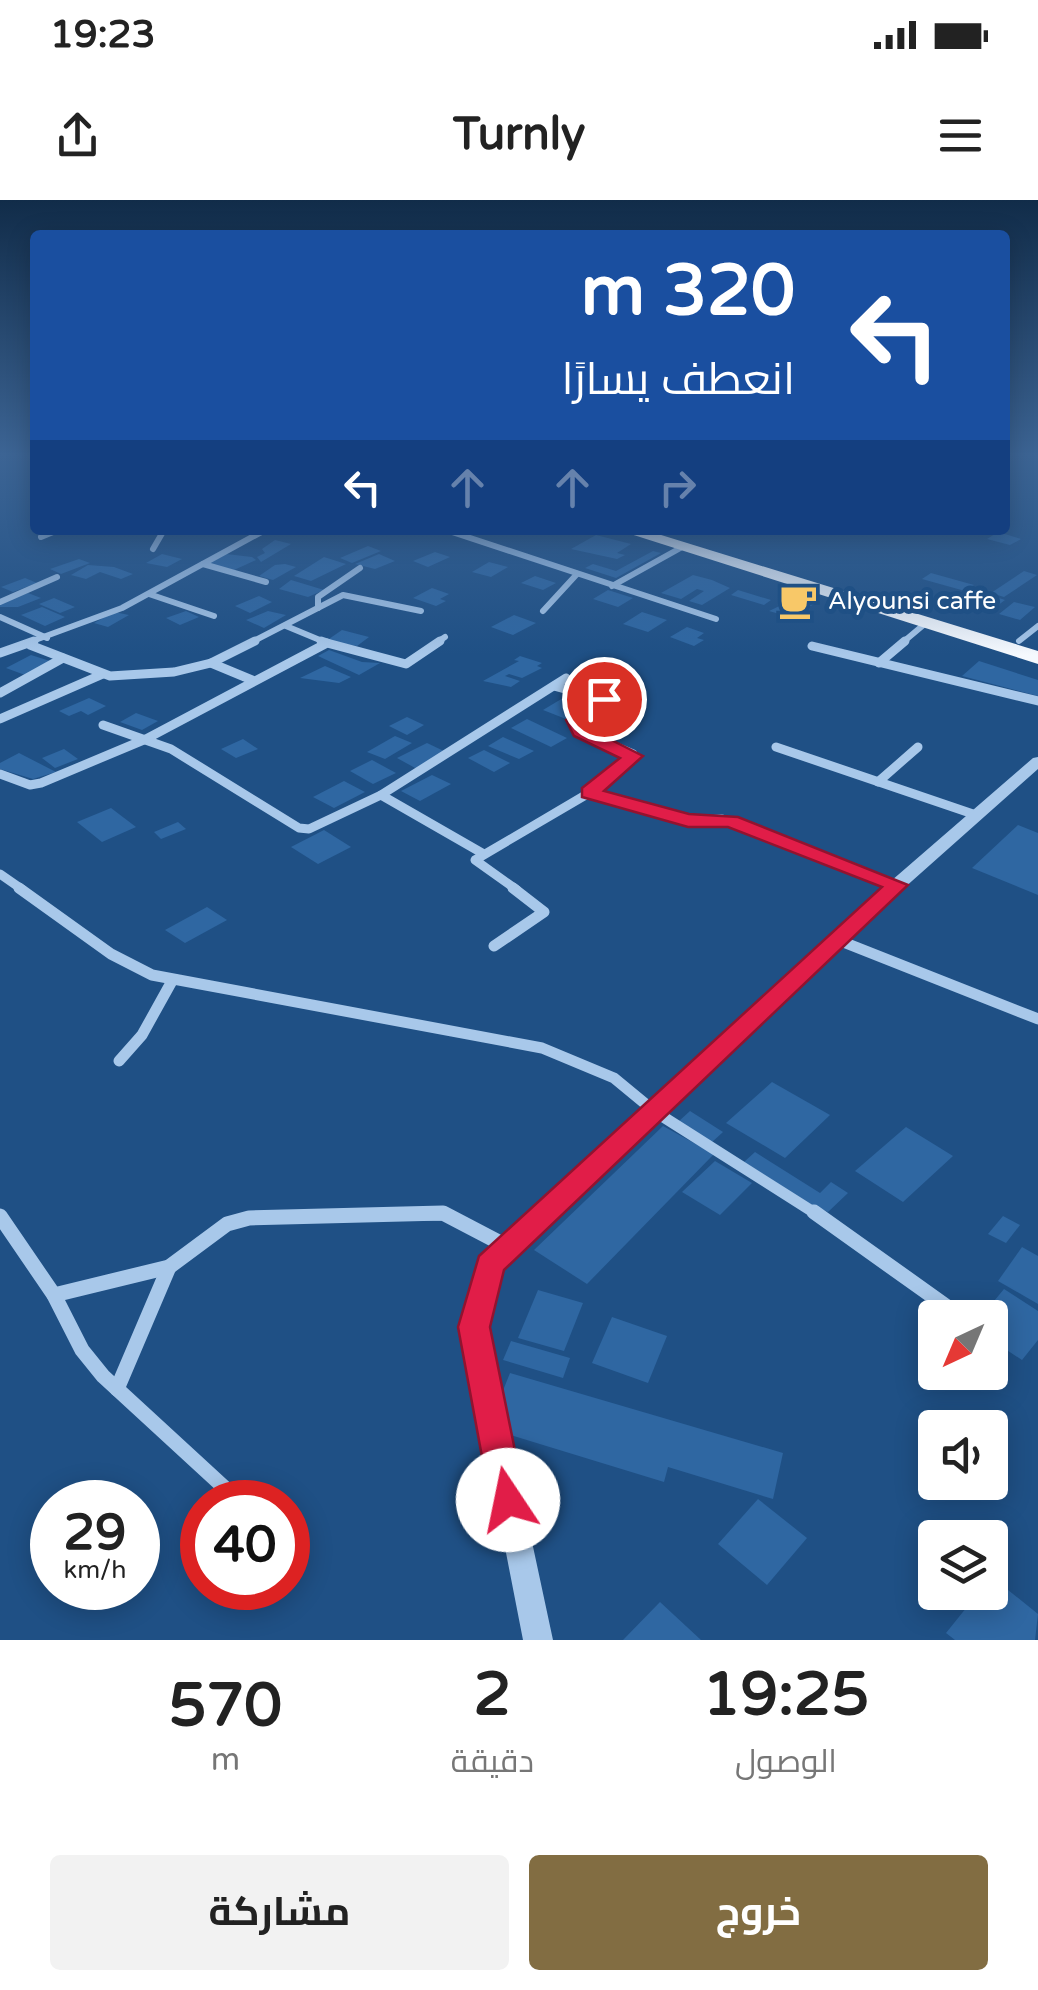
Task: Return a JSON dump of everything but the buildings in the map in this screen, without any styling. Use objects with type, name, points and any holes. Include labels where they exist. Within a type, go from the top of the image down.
[{"type":"highway","points":[[646,535],[1038,658]]},
{"type":"highway","points":[[673,535],[1028,643]]},
{"type":"street","points":[[41,537],[46,535]]},
{"type":"street","points":[[153,549],[161,535]]},
{"type":"street","points":[[0,654],[149,594],[256,535]]},
{"type":"street","points":[[461,535],[716,619]]},
{"type":"street","points":[[612,586],[684,546]]},
{"type":"street","points":[[203,564],[266,582]]},
{"type":"street","points":[[318,608],[318,596],[360,568]]},
{"type":"street","points":[[542,611],[576,574]]},
{"type":"street","points":[[0,602],[57,577]]},
{"type":"street","points":[[149,594],[214,616]]},
{"type":"street","points":[[0,719],[104,674],[174,672],[211,663],[350,595],[421,610]]},
{"type":"street","points":[[0,617],[47,638]]},
{"type":"street","points":[[879,663],[927,622]]},
{"type":"street","points":[[286,626],[327,643],[406,664],[444,636]]},
{"type":"street","points":[[1028,643],[1038,626]]},
{"type":"street","points":[[0,774],[35,784],[146,739],[327,643]]},
{"type":"street","points":[[30,645],[104,674]]},
{"type":"street","points":[[812,646],[1038,701]]},
{"type":"street","points":[[0,693],[63,658]]},
{"type":"street","points":[[211,663],[252,680]]},
{"type":"street","points":[[103,724],[146,739],[303,830],[381,795],[566,678]]},
{"type":"street","points":[[494,946],[544,912],[475,864],[482,854],[589,793],[633,754],[580,732],[577,718],[608,701],[554,686]]},
{"type":"street","points":[[776,747],[976,815]]},
{"type":"street","points":[[878,782],[918,748]]},
{"type":"street","points":[[538,1640],[474,1327],[490,1264],[897,885],[1038,761]]},
{"type":"street","points":[[589,793],[688,820],[731,821],[897,885]]},
{"type":"street","points":[[381,795],[482,854]]},
{"type":"street","points":[[0,874],[110,954],[172,981],[542,1048],[614,1078],[654,1111],[826,1220],[938,1300]]},
{"type":"street","points":[[838,940],[1038,1019]]},
{"type":"street","points":[[120,1061],[142,1035],[172,981]]},
{"type":"street","points":[[54,1296],[169,1266],[228,1224],[249,1218],[452,1214],[508,1248]]},
{"type":"street","points":[[0,1216],[54,1296],[82,1350],[117,1389],[216,1480]]},
{"type":"street","points":[[117,1389],[169,1266]]},
{"type":"place","name":"Alyounsi caffe","points":[[798,601]]},
{"type":"route","points":[[508,1500],[474,1327],[490,1264],[897,885],[731,821],[688,820],[589,793],[633,756],[580,732],[575,720],[608,701],[604,699]]}]
